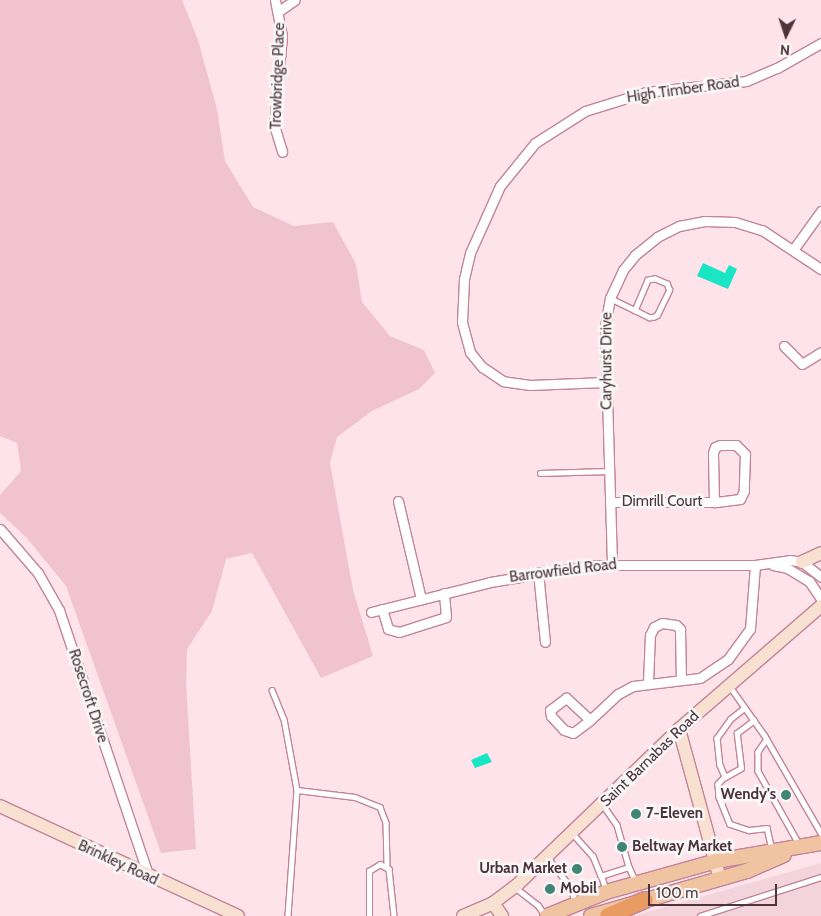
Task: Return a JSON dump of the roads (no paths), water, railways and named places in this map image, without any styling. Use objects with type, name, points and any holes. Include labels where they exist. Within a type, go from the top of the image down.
[{"type":"highway","points":[[608,916],[644,900]]},
{"type":"main road","points":[[802,562],[821,552]]},
{"type":"main road","name":"Saint Barnabas Road","points":[[493,904],[516,887],[548,858],[679,729],[728,684],[821,606]]},
{"type":"main road","points":[[679,729],[720,879]]},
{"type":"main road","name":"Brinkley Road","points":[[0,806],[149,877],[238,916]]},
{"type":"main road","points":[[546,916],[606,892],[716,861],[801,848],[821,843]]},
{"type":"main road","points":[[591,916],[720,879],[801,848]]},
{"type":"main road","points":[[463,916],[493,904],[502,916]]},
{"type":"street","name":"Trowbridge Place","points":[[274,0],[279,11],[282,36],[274,125],[282,152]]},
{"type":"street","points":[[279,11],[295,0]]},
{"type":"street","name":"High Timber Road","points":[[605,382],[521,385],[503,381],[489,372],[470,352],[462,322],[464,280],[470,253],[500,186],[534,143],[585,111],[646,92],[746,81],[777,68],[821,42]]},
{"type":"street","points":[[794,250],[821,211]]},
{"type":"street","name":"Caryhurst Drive","points":[[612,564],[605,382],[605,326],[610,298],[619,277],[635,255],[657,237],[689,223],[718,221],[745,224],[776,237],[821,269]]},
{"type":"street","points":[[784,346],[802,364],[821,352]]},
{"type":"street","name":"Dimrill Court","points":[[610,502],[714,502],[740,499],[743,496],[745,454],[736,445],[715,447],[714,502]]},
{"type":"street","points":[[398,501],[421,599]]},
{"type":"street","name":"Rosecroft Drive","points":[[0,529],[38,573],[59,610],[149,877]]},
{"type":"street","name":"Barrowfield Road","points":[[371,612],[538,572],[612,564],[755,565],[790,560],[802,562]]},
{"type":"street","points":[[802,562],[821,577]]},
{"type":"street","name":"Barrowfield Road","points":[[767,564],[787,568],[810,581],[821,599]]},
{"type":"street","points":[[590,720],[571,700],[561,699],[550,710],[551,716],[567,733],[575,732],[590,720],[625,689],[648,682],[681,680],[709,673],[728,659],[748,634],[753,611],[755,565]]},
{"type":"street","points":[[538,572],[545,642]]},
{"type":"street","points":[[382,610],[388,629],[399,632],[446,617],[444,593]]},
{"type":"street","points":[[648,682],[650,635],[654,627],[662,623],[676,625],[680,629],[681,680]]},
{"type":"lane","points":[[610,298],[649,317],[657,315],[669,290],[667,284],[654,278],[648,280],[635,310]]},
{"type":"lane","points":[[540,472],[609,471]]},
{"type":"lane","points":[[728,684],[767,739],[821,833]]},
{"type":"lane","points":[[272,690],[284,719],[297,790],[288,916]]},
{"type":"lane","points":[[725,777],[720,765],[717,738],[731,719],[745,708]]},
{"type":"lane","points":[[754,720],[738,733],[741,768],[725,777],[718,784],[727,820],[736,828],[767,828],[772,852]]},
{"type":"lane","points":[[767,739],[758,752],[758,770],[801,848]]},
{"type":"lane","points":[[297,790],[355,797],[380,807],[386,823],[387,865],[394,916]]},
{"type":"lane","points":[[603,804],[617,825],[636,884]]},
{"type":"lane","points":[[573,834],[593,856],[602,876],[606,892]]},
{"type":"lane","points":[[548,858],[569,885],[576,903]]},
{"type":"lane","points":[[369,916],[369,871],[373,866],[387,865]]},
{"type":"lane","points":[[602,876],[629,867]]},
{"type":"lane","points":[[700,916],[821,877]]},
{"type":"lane","points":[[516,887],[538,905],[546,916]]},
{"type":"place","name":"Wendy's","points":[[786,795]]},
{"type":"place","name":"7-Eleven","points":[[636,814]]},
{"type":"place","name":"Beltway Market","points":[[622,847]]},
{"type":"place","name":"Urban Market","points":[[577,869]]},
{"type":"place","name":"Mobil","points":[[550,889]]}]
